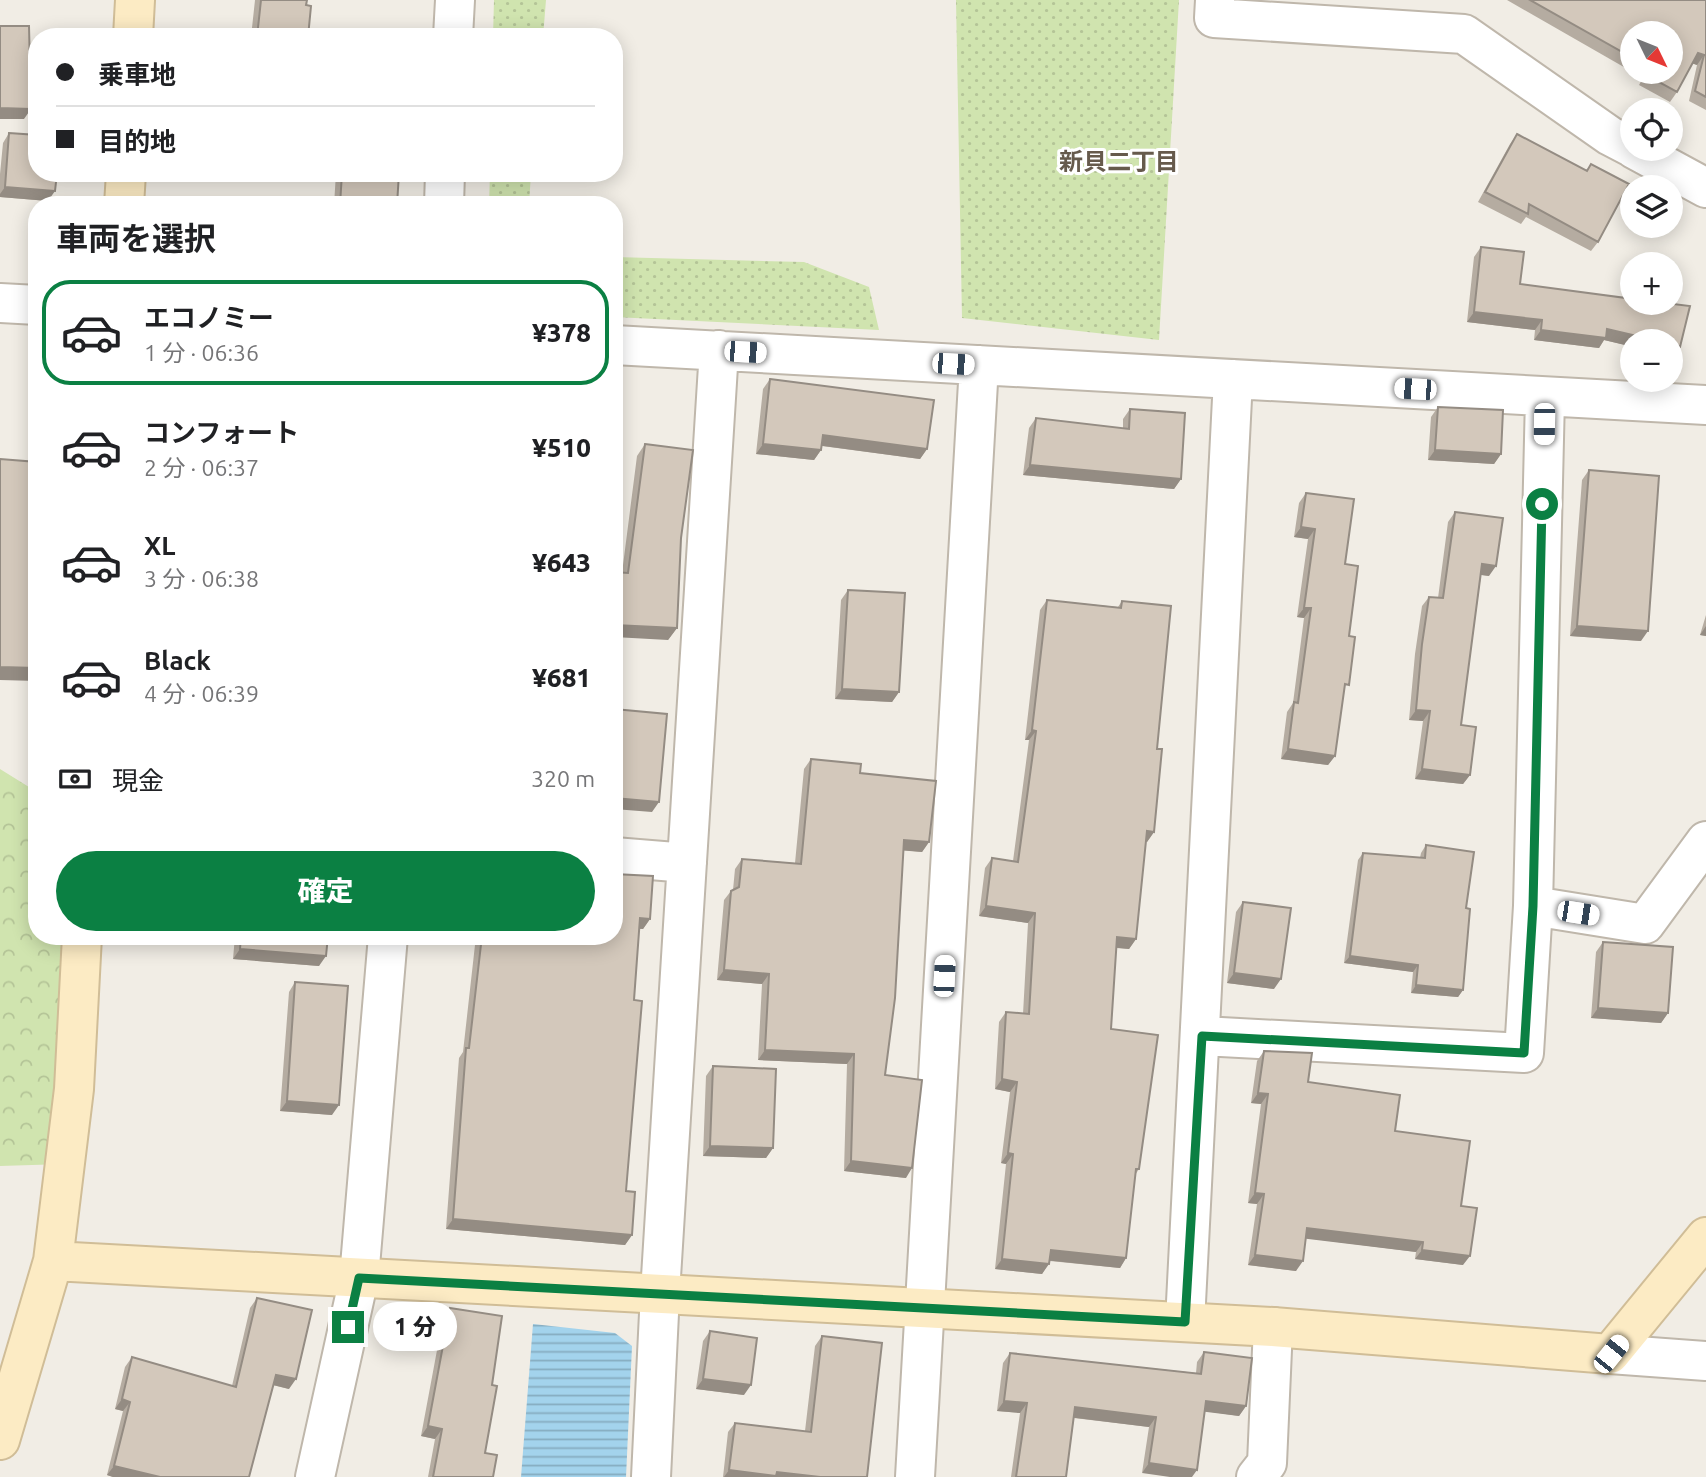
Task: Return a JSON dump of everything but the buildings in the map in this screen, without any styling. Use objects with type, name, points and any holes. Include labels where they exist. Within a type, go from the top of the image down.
[{"type":"street","points":[[133,28],[135,0]]},
{"type":"street","points":[[453,28],[455,0]]},
{"type":"street","points":[[1214,0],[1214,18],[1464,34],[1620,141]]},
{"type":"street","points":[[1657,161],[1706,188]]},
{"type":"street","points":[[0,303],[28,305]]},
{"type":"street","points":[[623,345],[1706,405]]},
{"type":"street","points":[[651,1477],[719,350]]},
{"type":"street","points":[[915,1477],[979,365]]},
{"type":"street","points":[[1185,1322],[1202,1036],[1233,379]]},
{"type":"street","points":[[1202,1036],[1524,1053],[1533,906],[1545,397]]},
{"type":"street","points":[[1533,906],[1645,923],[1706,841]]},
{"type":"street","points":[[623,858],[687,863]]},
{"type":"street","points":[[0,1440],[53,1261],[74,1089],[82,945]]},
{"type":"street","points":[[316,1477],[359,1278],[387,945]]},
{"type":"street","points":[[1611,1354],[1706,1237]]},
{"type":"street","points":[[53,1261],[1273,1327],[1706,1362]]},
{"type":"street","points":[[1256,1477],[1267,1463],[1273,1327]]},
{"type":"green space","points":[[494,0],[546,0],[544,28],[493,28]]},
{"type":"green space","points":[[956,0],[1179,0],[1159,340],[962,318]]},
{"type":"green space","points":[[490,182],[530,182],[530,196],[489,196]]},
{"type":"green space","points":[[623,257],[804,262],[869,287],[879,330],[623,317]]},
{"type":"green space","points":[[0,769],[28,786],[28,945],[81,945],[65,1164],[0,1166]]},
{"type":"water","points":[[533,1324],[615,1333],[632,1346],[626,1477],[521,1477]]},
{"type":"district","name":"新貝二丁目","points":[[1119,162]]},
{"type":"route","points":[[348,1327],[359,1278],[1185,1322],[1202,1036],[1524,1053],[1533,906],[1542,504]]}]
